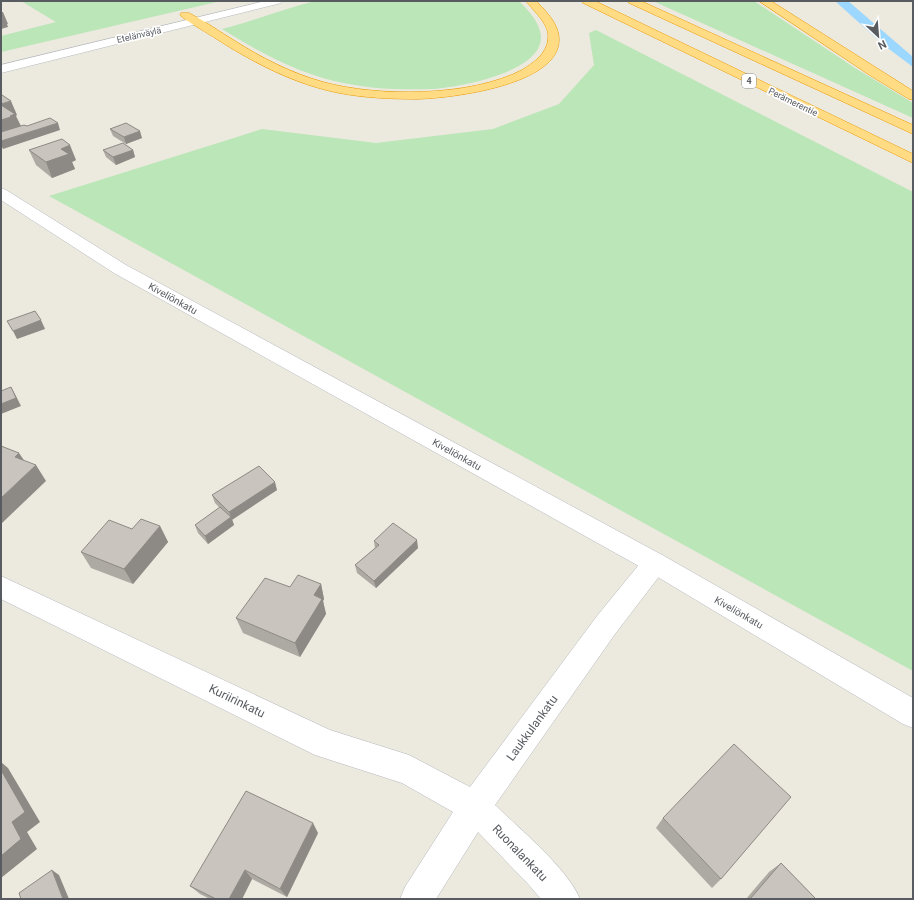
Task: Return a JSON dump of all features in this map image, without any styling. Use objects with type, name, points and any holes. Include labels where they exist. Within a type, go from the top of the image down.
[{"type":"highway","points":[[185,15],[249,54],[293,77],[338,89],[361,92],[420,95],[471,90],[491,85],[514,78],[531,70],[544,59],[551,49],[554,39],[552,30],[537,7],[531,1]]},
{"type":"highway","name":"Perämerentie","points":[[586,1],[913,159]]},
{"type":"highway","name":"4","points":[[633,1],[913,130]]},
{"type":"highway","points":[[764,1],[875,74],[913,96]]},
{"type":"main road","name":"Etelänväylä","points":[[1,58],[243,1]]},
{"type":"main road","name":"Etelänväylä","points":[[1,69],[277,1]]},
{"type":"main road","name":"Kiveliönkatu","points":[[1,193],[120,269],[655,563],[913,714]]},
{"type":"main road","name":"Laukkulankatu","points":[[417,899],[475,807],[606,626],[655,563]]},
{"type":"main road","name":"Kuriirinkatu","points":[[1,587],[326,744],[409,770],[475,807]]},
{"type":"main road","name":"Ruonalankatu","points":[[475,807],[541,873],[563,899]]},
{"type":"green space","points":[[21,1],[221,1],[1,52],[1,36],[56,22]]},
{"type":"green space","points":[[315,1],[519,1],[530,13],[539,28],[540,43],[533,56],[519,66],[480,81],[443,88],[389,89],[349,84],[315,76],[267,55],[222,29]]},
{"type":"green space","points":[[653,1],[754,1],[855,68],[913,103],[913,118]]},
{"type":"green space","points":[[596,30],[913,192],[913,671],[49,196],[262,129],[376,143],[493,129],[559,104],[594,65],[589,33]]},
{"type":"water","points":[[835,1],[848,1],[913,57],[913,67],[885,46]]},
{"type":"building","points":[[2,95],[11,101],[1,104]]},
{"type":"building","points":[[1,105],[15,114],[1,120]]},
{"type":"building","points":[[50,118],[58,123],[1,141],[1,132],[24,125],[27,126]]},
{"type":"building","points":[[126,123],[140,131],[124,137],[110,129]]},
{"type":"building","points":[[62,139],[70,145],[61,149],[69,154],[46,162],[29,150]]},
{"type":"building","points":[[123,143],[133,150],[113,157],[103,150]]},
{"type":"building","points":[[35,311],[41,320],[13,331],[7,321]]},
{"type":"building","points":[[11,387],[16,398],[1,404],[1,391]]},
{"type":"building","points":[[1,446],[19,453],[15,457],[36,465],[1,498]]},
{"type":"building","points":[[259,466],[275,482],[229,512],[212,495]]},
{"type":"building","points":[[220,507],[231,517],[205,536],[195,525]]},
{"type":"building","points":[[141,519],[160,526],[124,569],[81,552],[109,520],[132,529]]},
{"type":"building","points":[[393,523],[417,540],[374,581],[355,565],[379,545],[374,541]]},
{"type":"building","points":[[298,575],[321,584],[314,595],[322,599],[295,643],[236,618],[265,578],[290,587]]},
{"type":"building","points":[[734,744],[791,797],[721,879],[663,818]]},
{"type":"building","points":[[1,770],[25,812],[12,822],[21,839],[1,856]]},
{"type":"building","points":[[246,791],[313,823],[280,889],[245,870],[229,899],[216,899],[190,886]]},
{"type":"building","points":[[781,863],[816,899],[750,899]]},
{"type":"building","points":[[52,870],[63,899],[21,899],[19,893]]}]
